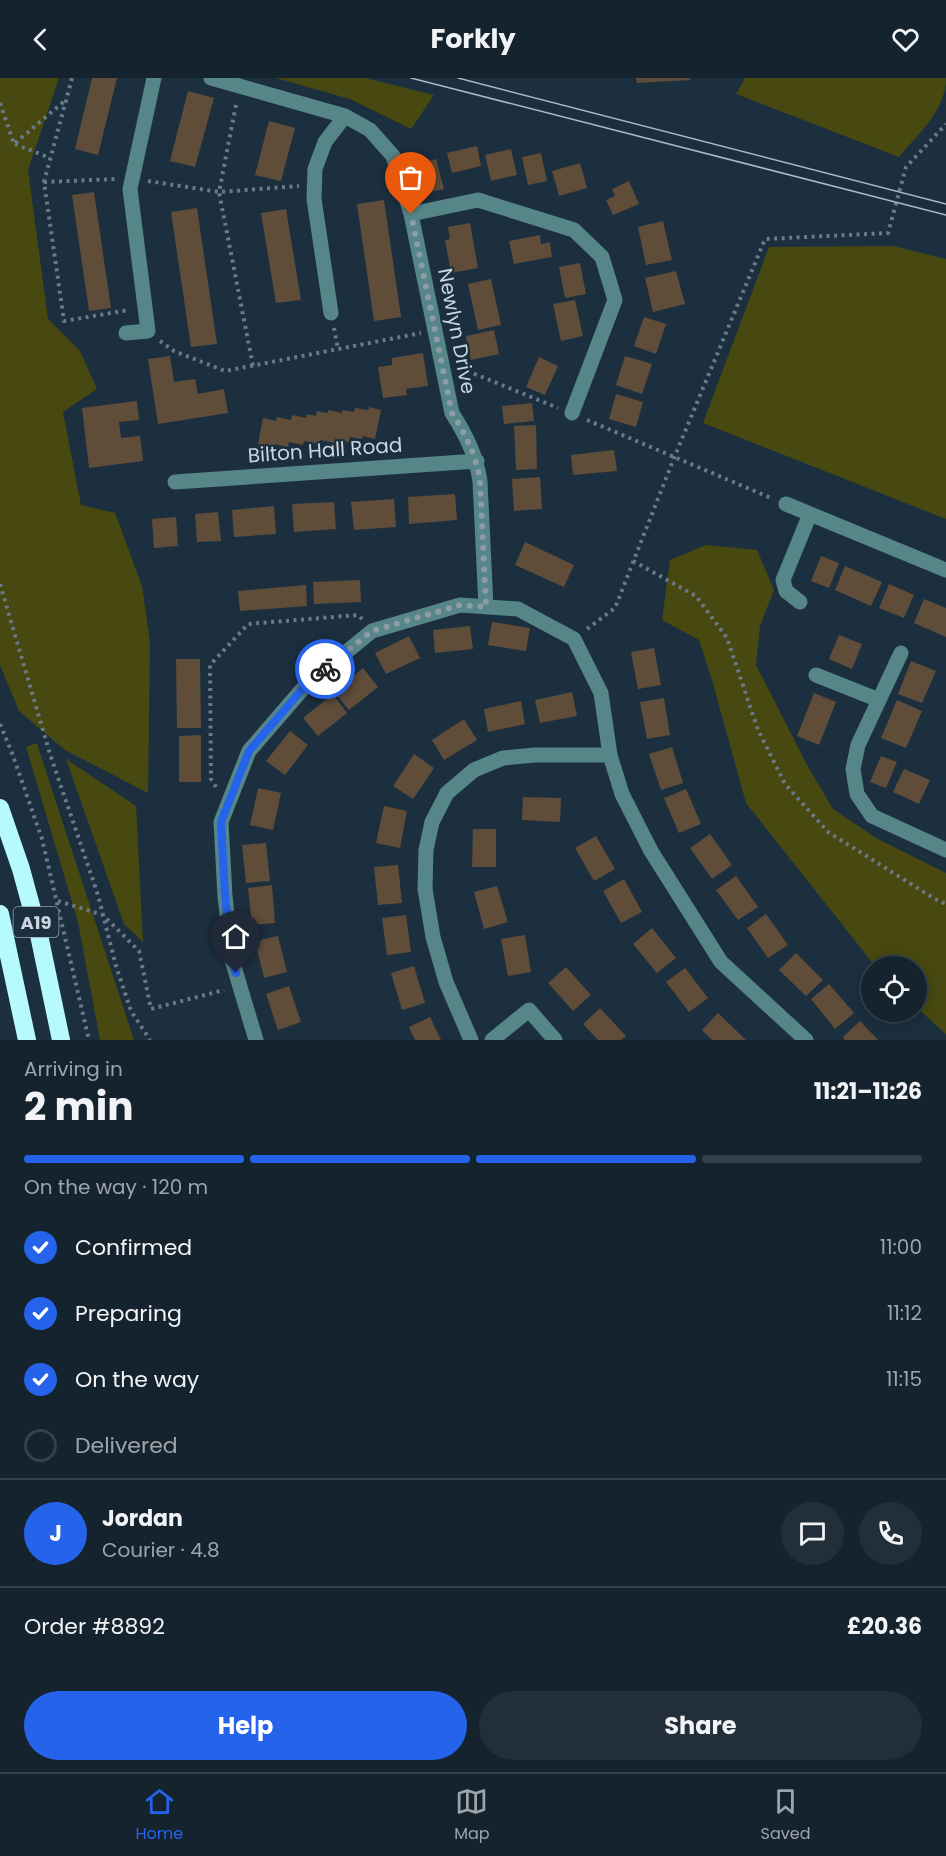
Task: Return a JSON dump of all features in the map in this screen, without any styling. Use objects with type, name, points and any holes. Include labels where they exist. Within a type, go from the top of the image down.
[{"type":"highway","name":"A19","points":[[0,808],[21,869],[39,935],[61,1040]]},
{"type":"highway","name":"A19","points":[[0,914],[27,1040]]},
{"type":"street","points":[[126,333],[148,331],[130,189],[154,78]]},
{"type":"street","name":"Newlyn Drive","points":[[211,78],[345,116],[370,130],[393,156],[411,214],[452,413],[467,436],[477,461],[486,607]]},
{"type":"street","points":[[331,313],[314,199],[315,169],[325,142],[345,116]]},
{"type":"street","points":[[411,214],[478,200],[574,230],[602,257],[615,300],[572,413]]},
{"type":"street","name":"Bilton Hall Road","points":[[175,482],[477,461]]},
{"type":"street","points":[[786,504],[946,570]]},
{"type":"street","points":[[800,602],[786,591],[783,580],[810,514]]},
{"type":"street","points":[[256,1040],[232,960],[225,896],[221,822],[249,751],[306,685],[372,631],[460,605],[518,609],[574,639],[601,693],[610,755],[622,794],[651,852],[721,962],[806,1040]]},
{"type":"street","points":[[901,653],[858,745],[853,769],[857,794],[872,816],[946,850]]},
{"type":"street","points":[[816,675],[879,700]]},
{"type":"street","points":[[471,1040],[446,982],[433,937],[425,889],[426,850],[432,822],[447,793],[474,770],[503,758],[535,754],[610,755]]},
{"type":"street","points":[[492,1040],[529,1010],[555,1040]]},
{"type":"path","points":[[72,78],[44,182],[64,321],[145,308]]},
{"type":"path","points":[[14,144],[67,99]]},
{"type":"path","points":[[0,103],[14,144],[50,158]]},
{"type":"path","points":[[236,105],[219,192],[252,366]]},
{"type":"path","points":[[574,639],[615,608],[674,458],[765,239],[888,233],[906,167],[946,124]]},
{"type":"path","points":[[44,182],[132,178],[219,192],[314,184]]},
{"type":"path","points":[[148,331],[174,351],[225,371],[436,330]]},
{"type":"path","points":[[442,360],[786,504]]},
{"type":"path","points":[[633,561],[696,596],[727,638],[758,730],[785,783],[828,832],[946,904]]},
{"type":"path","points":[[0,584],[50,754],[103,915],[131,1011],[150,1040]]},
{"type":"path","points":[[228,805],[211,779],[210,665],[248,624],[358,615],[372,631]]},
{"type":"path","points":[[0,724],[42,839],[89,1040]]},
{"type":"path","points":[[57,901],[103,915],[139,951],[151,1009],[239,986]]},
{"type":"shaded area","points":[[0,78],[59,78],[28,170],[48,319],[80,351],[97,389],[63,412],[81,505],[115,513],[142,586],[150,642],[148,793],[65,750],[19,711],[0,665]]},
{"type":"shaded area","points":[[276,78],[365,78],[434,95],[411,129],[350,99]]},
{"type":"shaded area","points":[[745,78],[946,78],[945,90],[936,111],[899,157],[736,94]]},
{"type":"shaded area","points":[[893,246],[946,259],[946,519],[703,423],[769,247]]},
{"type":"shaded area","points":[[706,545],[757,550],[774,590],[760,626],[756,665],[807,765],[833,809],[876,838],[946,873],[946,1034],[927,1017],[927,956],[867,956],[746,803],[699,640],[662,620],[670,560]]},
{"type":"shaded area","points":[[37,743],[134,1040],[100,1040],[78,922],[26,747]]},
{"type":"shaded area","points":[[66,759],[136,806],[143,942],[124,924]]},
{"type":"building","points":[[92,78],[117,78],[98,155],[75,149]]},
{"type":"building","points":[[636,78],[690,78],[690,80],[637,83]]},
{"type":"building","points":[[188,91],[214,98],[195,167],[170,161]]},
{"type":"building","points":[[269,121],[295,128],[281,181],[255,175]]},
{"type":"building","points":[[477,146],[481,166],[452,173],[447,153]]},
{"type":"building","points":[[511,149],[517,175],[491,181],[485,155]]},
{"type":"building","points":[[541,153],[547,181],[528,185],[522,157]]},
{"type":"building","points":[[436,159],[444,189],[427,193],[419,163]]},
{"type":"building","points":[[580,163],[587,188],[559,196],[552,171]]},
{"type":"building","points":[[629,181],[639,204],[613,215],[606,200],[615,196],[612,189]]},
{"type":"building","points":[[94,192],[111,308],[89,311],[72,195]]},
{"type":"building","points":[[384,200],[401,317],[374,321],[357,204]]},
{"type":"building","points":[[197,208],[217,344],[191,347],[171,212]]},
{"type":"building","points":[[286,209],[301,300],[276,303],[261,213]]},
{"type":"building","points":[[663,221],[672,260],[646,265],[638,227]]},
{"type":"building","points":[[470,223],[478,268],[451,273],[445,240],[450,239],[448,227]]},
{"type":"building","points":[[540,235],[541,244],[550,242],[552,257],[514,264],[509,241]]},
{"type":"building","points":[[580,263],[586,294],[565,298],[559,267]]},
{"type":"building","points":[[676,271],[685,304],[653,312],[645,278]]},
{"type":"building","points":[[491,279],[501,325],[478,330],[468,284]]},
{"type":"building","points":[[575,300],[583,336],[561,341],[553,304]]},
{"type":"building","points":[[644,317],[666,324],[656,354],[634,346]]},
{"type":"building","points":[[494,330],[499,354],[471,360],[466,336]]},
{"type":"building","points":[[423,353],[428,386],[406,389],[407,395],[383,398],[378,367],[392,365],[392,358]]},
{"type":"building","points":[[170,356],[174,382],[195,379],[198,394],[224,389],[228,413],[158,424],[148,359]]},
{"type":"building","points":[[625,356],[652,364],[642,394],[616,385]]},
{"type":"building","points":[[539,357],[558,366],[545,395],[526,387]]},
{"type":"building","points":[[616,394],[643,402],[636,427],[609,419]]},
{"type":"building","points":[[137,401],[139,420],[119,422],[121,438],[140,436],[143,461],[89,468],[82,408]]},
{"type":"building","points":[[532,403],[534,421],[504,424],[502,406]]},
{"type":"building","points":[[369,407],[381,410],[375,439],[363,436],[362,439],[350,437],[349,442],[335,439],[334,443],[320,440],[319,444],[304,441],[303,445],[289,442],[288,447],[258,444],[263,418],[276,421],[277,417],[291,420],[292,415],[306,418],[307,414],[316,416],[317,411],[327,413],[329,410],[342,413],[342,410],[354,412],[355,408],[368,410]]},
{"type":"building","points":[[536,425],[537,469],[516,470],[514,426]]},
{"type":"building","points":[[614,450],[617,471],[573,475],[571,455]]},
{"type":"building","points":[[540,477],[542,509],[514,511],[512,479]]},
{"type":"building","points":[[455,494],[457,520],[409,524],[408,497]]},
{"type":"building","points":[[394,499],[396,527],[354,530],[351,502]]},
{"type":"building","points":[[334,502],[336,529],[294,532],[292,504]]},
{"type":"building","points":[[274,506],[276,534],[234,537],[232,510]]},
{"type":"building","points":[[218,512],[221,541],[197,542],[195,514]]},
{"type":"building","points":[[176,517],[178,546],[154,548],[152,519]]},
{"type":"building","points":[[525,542],[574,565],[564,587],[515,565]]},
{"type":"building","points":[[821,556],[839,563],[829,588],[811,581]]},
{"type":"building","points":[[845,566],[882,582],[871,606],[835,590]]},
{"type":"building","points":[[360,580],[361,602],[314,604],[313,582]]},
{"type":"building","points":[[889,584],[914,595],[904,618],[879,608]]},
{"type":"building","points":[[306,585],[307,606],[240,611],[238,591]]},
{"type":"building","points":[[924,599],[946,608],[946,637],[914,623]]},
{"type":"building","points":[[492,622],[530,628],[526,651],[488,645]]},
{"type":"building","points":[[470,626],[473,649],[435,653],[433,630]]},
{"type":"building","points":[[839,635],[862,644],[852,669],[829,659]]},
{"type":"building","points":[[409,636],[420,658],[386,674],[375,653]]},
{"type":"building","points":[[654,648],[661,685],[638,689],[631,652]]},
{"type":"building","points":[[176,659],[200,659],[201,728],[177,728]]},
{"type":"building","points":[[911,661],[936,671],[922,703],[898,694]]},
{"type":"building","points":[[363,668],[378,687],[349,710],[334,692]]},
{"type":"building","points":[[572,692],[577,716],[540,723],[535,700]]},
{"type":"building","points":[[814,693],[836,702],[819,745],[797,736]]},
{"type":"building","points":[[333,694],[347,713],[318,736],[303,718]]},
{"type":"building","points":[[664,698],[670,735],[647,739],[640,702]]},
{"type":"building","points":[[897,700],[922,711],[906,748],[881,738]]},
{"type":"building","points":[[521,701],[525,724],[488,732],[484,709]]},
{"type":"building","points":[[464,719],[477,740],[444,760],[432,740]]},
{"type":"building","points":[[290,731],[308,745],[285,775],[266,761]]},
{"type":"building","points":[[201,735],[201,782],[179,782],[179,736]]},
{"type":"building","points":[[672,747],[683,783],[661,790],[649,754]]},
{"type":"building","points":[[414,754],[434,768],[413,799],[393,786]]},
{"type":"building","points":[[881,756],[897,762],[886,788],[870,782]]},
{"type":"building","points":[[904,769],[930,780],[919,804],[893,792]]},
{"type":"building","points":[[258,788],[281,793],[273,830],[250,825]]},
{"type":"building","points":[[686,789],[701,824],[679,833],[664,798]]},
{"type":"building","points":[[523,797],[561,798],[560,822],[522,820]]},
{"type":"building","points":[[384,806],[407,811],[400,848],[376,843]]},
{"type":"building","points":[[473,829],[496,829],[496,867],[472,867]]},
{"type":"building","points":[[710,834],[732,865],[712,879],[690,848]]},
{"type":"building","points":[[596,836],[615,869],[594,881],[575,848]]},
{"type":"building","points":[[266,843],[270,881],[246,883],[242,845]]},
{"type":"building","points":[[398,865],[402,903],[378,905],[374,867]]},
{"type":"building","points":[[736,876],[758,907],[738,920],[716,890]]},
{"type":"building","points":[[624,879],[642,912],[621,923],[603,891]]},
{"type":"building","points":[[272,885],[275,923],[252,925],[248,888]]},
{"type":"building","points":[[497,886],[508,922],[484,929],[474,892]]},
{"type":"building","points":[[766,914],[788,945],[768,958],[747,928]]},
{"type":"building","points":[[406,915],[411,952],[387,955],[382,918]]},
{"type":"building","points":[[652,928],[676,958],[657,973],[633,944]]},
{"type":"building","points":[[525,935],[531,972],[508,976],[501,939]]},
{"type":"building","points":[[278,936],[287,972],[264,978],[255,941]]},
{"type":"building","points":[[796,953],[823,980],[806,996],[779,970]]},
{"type":"building","points":[[414,966],[425,1003],[402,1010],[391,973]]},
{"type":"building","points":[[566,967],[591,995],[573,1011],[548,983]]},
{"type":"building","points":[[685,968],[708,998],[689,1012],[666,982]]},
{"type":"building","points":[[829,984],[854,1013],[835,1029],[811,999]]},
{"type":"building","points":[[289,986],[301,1022],[278,1030],[266,994]]},
{"type":"building","points":[[600,1008],[626,1036],[621,1040],[598,1040],[583,1024]]},
{"type":"building","points":[[718,1013],[746,1040],[712,1040],[702,1030]]},
{"type":"building","points":[[430,1017],[441,1040],[415,1040],[409,1027]]},
{"type":"building","points":[[860,1021],[878,1040],[845,1040],[843,1037]]},
{"type":"tram line","points":[[411,78],[946,215]]},
{"type":"tram line","points":[[458,78],[946,204]]},
{"type":"way so far","points":[[325,669],[372,631],[460,605],[486,607],[477,461],[467,436],[452,413],[411,214]]},
{"type":"route","points":[[236,973],[232,960],[225,896],[221,822],[249,751],[306,685],[325,669]]}]
